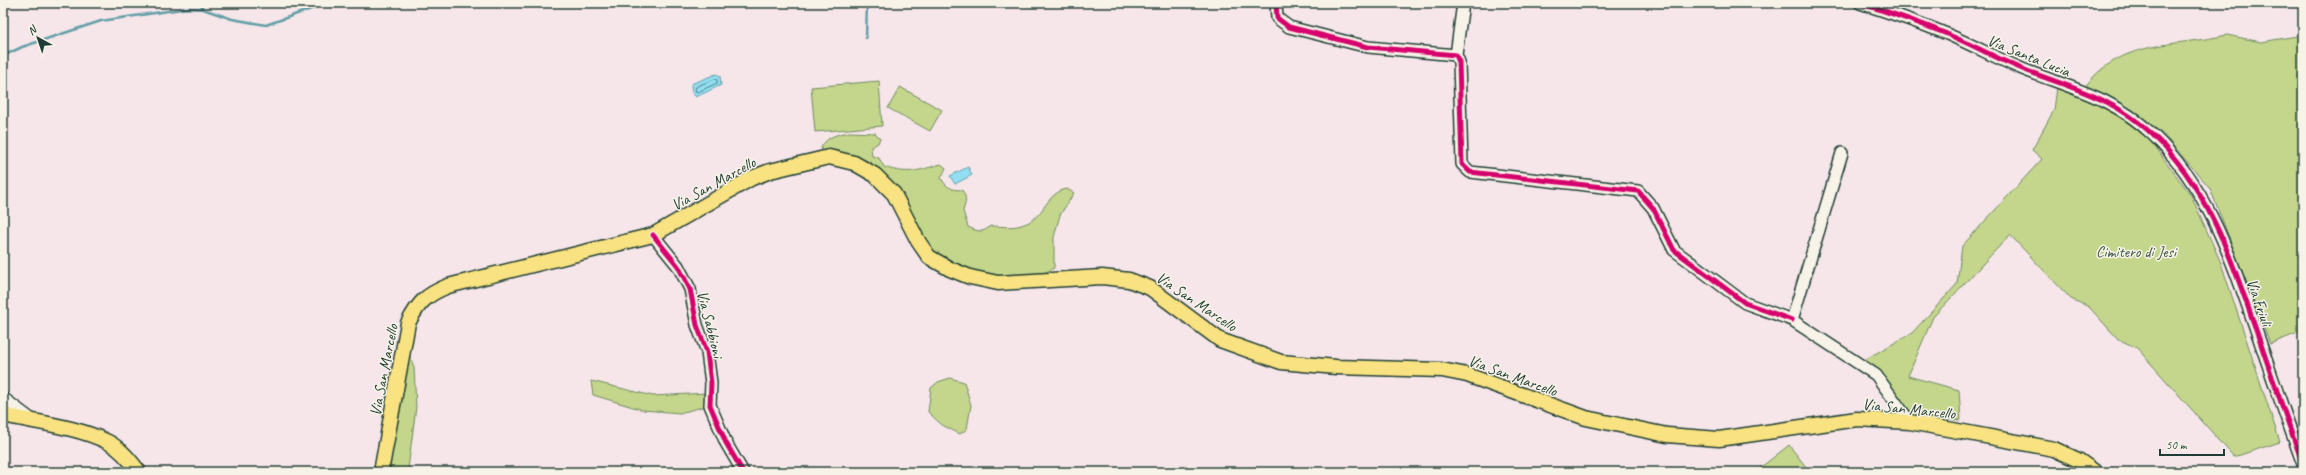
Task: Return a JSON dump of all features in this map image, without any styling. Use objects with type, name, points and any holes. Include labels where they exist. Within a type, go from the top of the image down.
[{"type":"main road","name":"Via San Marcello","points":[[381,472],[408,323],[417,306],[430,294],[448,286],[653,234],[752,178],[770,171],[829,157],[854,163],[875,175],[894,194],[918,241],[930,257],[950,269],[970,277],[998,283],[1102,278],[1129,280],[1150,288],[1220,340],[1281,362],[1330,366],[1442,370],[1467,375],[1586,418],[1667,435],[1719,439],[1857,419],[1910,422],[2054,449],[2078,460],[2095,472]]},
{"type":"main road","points":[[3,415],[81,433],[108,442],[127,456],[139,472]]},
{"type":"street","points":[[1276,3],[1277,18],[1289,28],[1368,47],[1456,55]]},
{"type":"street","points":[[1462,3],[1456,55],[1459,62],[1462,164],[1470,172],[1638,190],[1653,208],[1674,250],[1745,303],[1792,320],[1876,375],[1910,422]]},
{"type":"street","name":"Via Santa Lucia","points":[[1860,3],[1918,23],[2021,68],[2081,89],[2119,109],[2136,121],[2152,134],[2174,157]]},
{"type":"street","points":[[1792,320],[1842,153]]},
{"type":"street","name":"Via Friuli","points":[[2174,157],[2197,188],[2216,222],[2233,264],[2303,464]]},
{"type":"street","name":"Via Sabbioni","points":[[653,234],[678,266],[690,289],[697,324],[707,352],[711,382],[710,405],[726,443],[743,472]]},
{"type":"street","points":[[3,398],[35,422]]},
{"type":"green space","points":[[2227,35],[2261,42],[2303,35],[2303,331],[2270,344],[2210,188],[2163,134],[2122,108],[2084,88],[2098,72],[2114,61],[2131,53],[2168,44]]},
{"type":"green space","points":[[879,81],[882,126],[815,132],[811,87]]},
{"type":"green space","points":[[900,87],[942,110],[930,131],[888,108]]},
{"type":"green space","name":"Cimitero di Jesi","points":[[2057,87],[2101,102],[2142,130],[2191,195],[2221,263],[2280,442],[2234,457],[2137,348],[2118,339],[2089,307],[2071,299],[2010,235],[1933,317],[1908,376],[1959,390],[1961,420],[1909,417],[1864,360],[1912,333],[1957,284],[1962,246],[2042,159],[2032,150],[2054,110]]},
{"type":"green space","points":[[850,132],[875,133],[880,138],[878,143],[871,147],[872,156],[879,158],[884,167],[900,171],[912,171],[941,164],[946,168],[941,178],[949,187],[962,190],[966,200],[963,211],[968,227],[977,231],[985,230],[990,226],[1013,227],[1022,225],[1033,220],[1050,199],[1060,191],[1067,189],[1074,193],[1060,215],[1054,237],[1054,268],[1044,273],[1022,277],[988,275],[962,271],[925,247],[898,195],[823,153],[821,147],[827,140],[837,135]]},
{"type":"green space","points":[[406,346],[414,367],[416,407],[408,472],[385,472]]},
{"type":"green space","points":[[950,378],[964,382],[971,405],[967,429],[960,434],[942,425],[928,412],[931,388],[938,382]]},
{"type":"green space","points":[[591,381],[653,396],[707,393],[706,406],[680,413],[643,410],[593,395]]},
{"type":"green space","points":[[1789,445],[1810,472],[1755,472]]},
{"type":"water","points":[[716,74],[720,76],[721,85],[696,97],[692,93],[691,84]]},
{"type":"water","points":[[968,167],[972,175],[955,184],[950,176]]},
{"type":"waterway","points":[[200,3],[203,9]]},
{"type":"waterway","points":[[3,56],[22,47],[101,21],[188,8],[203,9],[232,19],[266,25],[328,3]]},
{"type":"waterway","points":[[866,38],[867,3]]},
{"type":"cycle path","points":[[1276,3],[1277,18],[1289,27],[1368,47],[1456,55],[1459,62],[1462,164],[1470,172],[1638,191],[1653,208],[1674,250],[1745,303],[1792,320]]},
{"type":"cycle path","points":[[1860,3],[1932,28],[2020,68],[2089,94],[2121,110],[2152,134],[2171,154],[2188,176],[2215,223],[2226,247],[2303,464]]},
{"type":"cycle path","points":[[653,235],[678,266],[690,289],[697,325],[707,352],[711,383],[710,405],[726,443],[743,472]]}]
